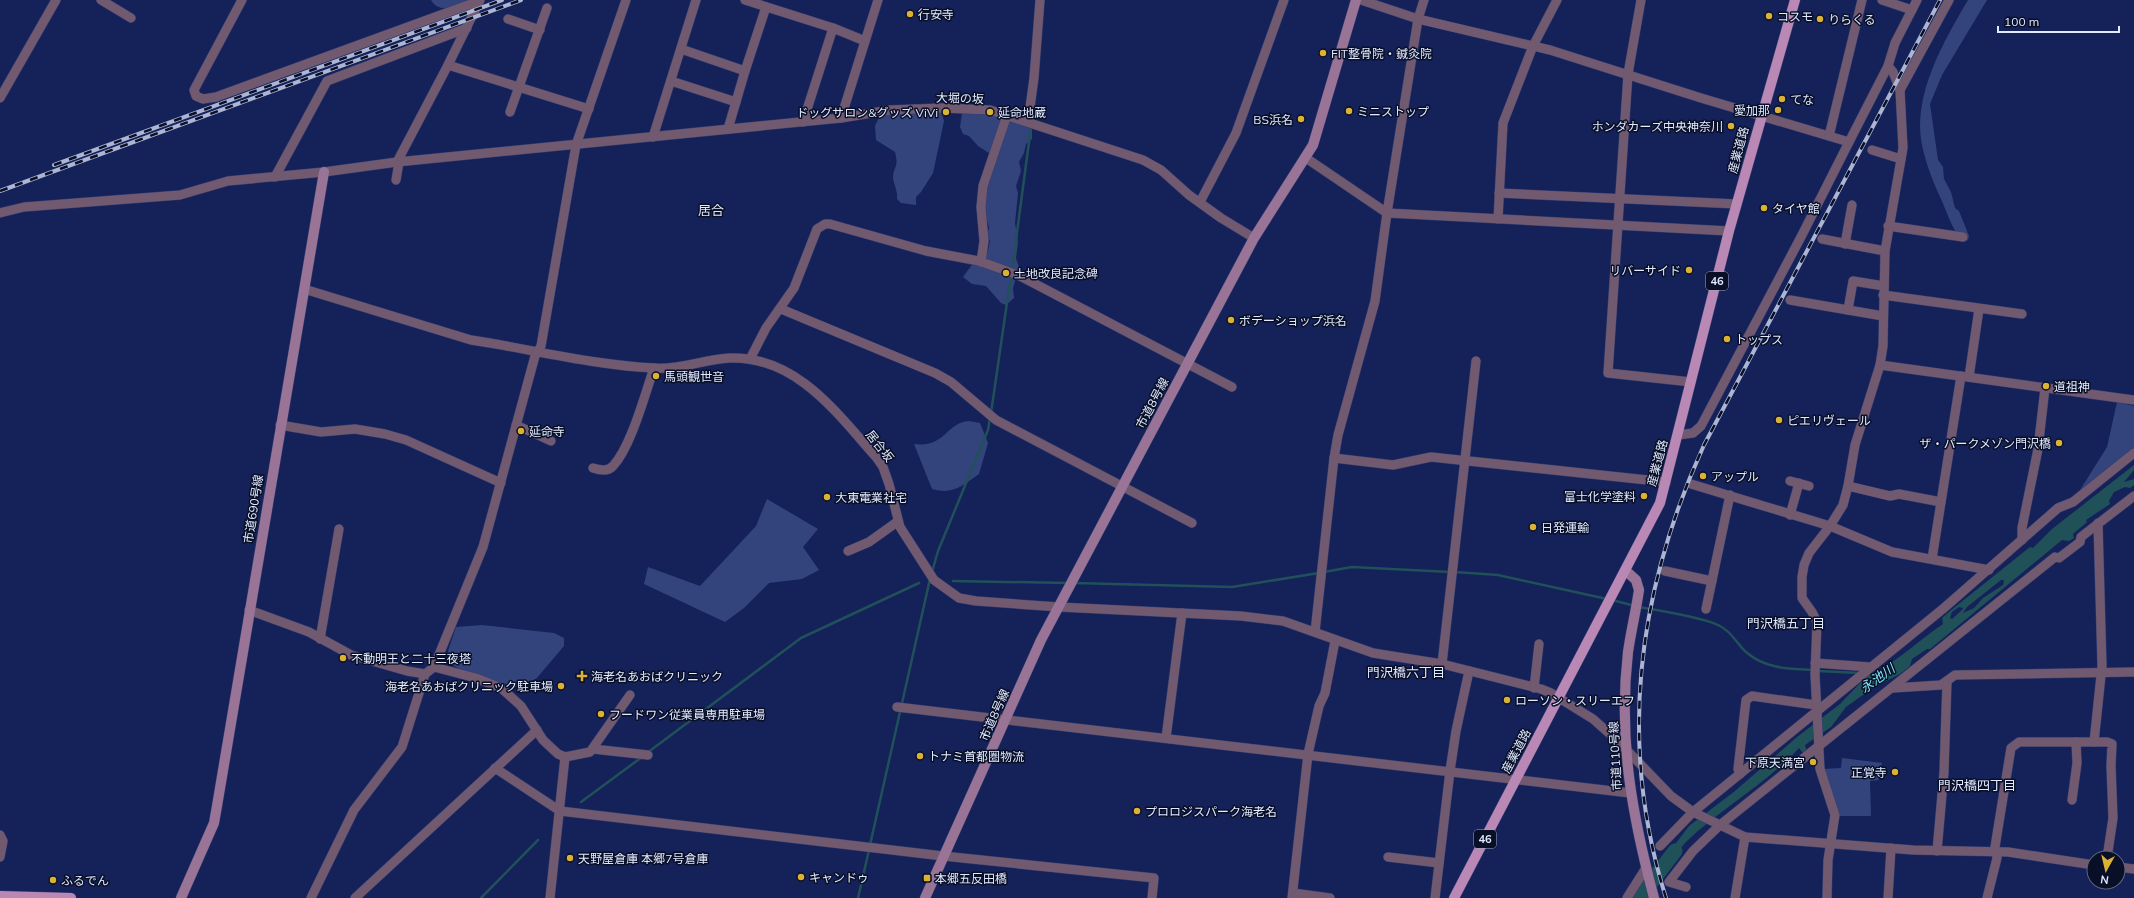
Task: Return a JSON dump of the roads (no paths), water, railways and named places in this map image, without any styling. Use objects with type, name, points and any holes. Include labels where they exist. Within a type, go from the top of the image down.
[{"type":"main road","name":"産業道路","points":[[1454,898],[1560,698],[1660,503],[1729,231],[1795,0]]},
{"type":"main road","points":[[3,897],[72,898]]},
{"type":"street","points":[[0,98],[56,0]]},
{"type":"street","points":[[102,0],[131,18]]},
{"type":"street","points":[[242,0],[194,90],[198,98],[216,97],[479,0]]},
{"type":"street","points":[[396,180],[398,162],[467,28],[479,0]]},
{"type":"street","points":[[322,898],[313,895],[354,810],[402,746],[425,674],[434,667],[483,546],[516,424],[538,351],[541,346],[549,310],[576,145],[626,0]]},
{"type":"street","points":[[653,137],[696,0]]},
{"type":"street","points":[[745,0],[833,28],[865,41]]},
{"type":"street","points":[[841,118],[878,0]]},
{"type":"street","points":[[1028,122],[1034,78],[1040,0]]},
{"type":"street","points":[[1200,202],[1236,133],[1284,0]]},
{"type":"street","name":"市道8号線","points":[[925,898],[1041,640],[1254,238],[1306,158],[1315,138],[1356,0]]},
{"type":"street","points":[[1362,0],[1418,19],[1533,46],[1849,142]]},
{"type":"street","points":[[1315,632],[1334,458],[1338,435],[1373,308],[1418,19],[1424,0]]},
{"type":"street","points":[[1498,219],[1503,123],[1533,46],[1557,0]]},
{"type":"street","points":[[1641,0],[1628,74],[1608,373],[1691,382]]},
{"type":"street","points":[[1829,136],[1862,0]]},
{"type":"street","points":[[1882,0],[1912,10]]},
{"type":"street","points":[[1678,435],[1693,433],[1701,426],[1802,235],[1888,66],[1895,43],[1917,0]]},
{"type":"street","points":[[1900,90],[1948,0]]},
{"type":"street","points":[[728,130],[766,7]]},
{"type":"street","points":[[510,112],[547,8]]},
{"type":"street","points":[[508,18],[540,30]]},
{"type":"street","points":[[275,177],[328,81],[467,28]]},
{"type":"street","points":[[803,122],[833,28]]},
{"type":"street","points":[[681,49],[745,71]]},
{"type":"street","points":[[448,65],[589,109]]},
{"type":"street","points":[[1827,898],[1828,865],[1835,815],[1820,769],[1815,668],[1817,622],[1802,598],[1802,577],[1804,565],[1809,553],[1830,526],[1843,505],[1855,445],[1880,365],[1883,346],[1885,251],[1888,226],[1901,159],[1900,90],[1893,72],[1888,66]]},
{"type":"street","points":[[671,81],[736,102]]},
{"type":"street","name":"大堀の坂","points":[[0,213],[24,207],[180,195],[228,181],[324,172],[398,162],[728,130],[841,118],[890,110],[973,108],[1007,115],[1150,163],[1162,170],[1175,184],[1221,218],[1254,238]]},
{"type":"street","points":[[981,262],[984,241],[981,207],[983,186],[1007,115]]},
{"type":"street","points":[[1872,150],[1901,159]]},
{"type":"street","points":[[1306,158],[1387,213],[1729,231]]},
{"type":"street","name":"市道690号線","points":[[181,898],[214,823],[280,425],[324,172]]},
{"type":"street","points":[[1499,193],[1737,204]]},
{"type":"street","points":[[1845,244],[1852,205]]},
{"type":"street","points":[[304,289],[471,340],[626,366],[654,368],[673,367],[716,360],[750,359],[766,328],[781,309],[794,288],[817,230],[825,224],[926,251],[981,262],[1011,272],[1098,315],[1232,387]]},
{"type":"street","points":[[1888,226],[1963,237]]},
{"type":"street","points":[[1822,239],[1885,251]]},
{"type":"street","points":[[1848,310],[1853,281],[1883,291],[1979,309],[2022,314]]},
{"type":"street","points":[[1790,300],[1883,316]]},
{"type":"street","points":[[781,309],[935,373],[951,382],[991,415],[1192,523]]},
{"type":"street","points":[[1932,559],[1941,502],[1979,309]]},
{"type":"street","name":"居合坂","points":[[750,359],[793,374],[810,387],[832,409],[883,467],[898,525],[928,572],[938,584],[955,596],[968,600],[1059,607],[1242,616],[1283,621],[1373,653],[1442,664],[1534,688],[1560,698],[1586,713],[1626,748],[1671,796],[1694,813],[1746,837],[1776,841],[1832,843],[1937,851],[1996,852],[2032,855],[2063,862],[2086,864]]},
{"type":"street","points":[[1442,664],[1476,360]]},
{"type":"street","points":[[1880,365],[2134,400]]},
{"type":"street","points":[[593,468],[605,470],[613,467],[629,437],[654,368]]},
{"type":"street","points":[[2022,540],[2022,528],[2038,449],[2045,388]]},
{"type":"street","points":[[516,424],[551,441]]},
{"type":"street","points":[[280,425],[321,432],[355,429],[385,434],[406,440],[501,483]]},
{"type":"street","points":[[1660,846],[1694,813],[1817,710],[1989,570],[2058,508],[2073,502],[2134,453]]},
{"type":"street","points":[[1334,458],[1393,465],[1431,457],[1666,482]]},
{"type":"street","points":[[1790,515],[1795,482],[1809,486]]},
{"type":"street","points":[[1691,484],[1830,526],[1892,552],[1989,570]]},
{"type":"street","points":[[1848,486],[1890,496],[1899,494],[1941,502]]},
{"type":"street","points":[[1706,609],[1730,495]]},
{"type":"street","points":[[1686,887],[1669,882],[1693,851],[1718,825],[2055,557],[2059,558],[2080,542],[2081,537],[2134,496]]},
{"type":"street","points":[[2094,742],[2101,673],[2098,524]]},
{"type":"street","points":[[848,551],[869,542],[898,525]]},
{"type":"street","points":[[320,639],[339,529]]},
{"type":"street","name":"市道110号線","points":[[1626,571],[1638,584],[1637,601],[1628,653],[1626,748],[1630,793],[1654,898]]},
{"type":"street","points":[[1665,571],[1712,581]]},
{"type":"street","points":[[249,610],[309,632],[350,655],[407,671],[425,674]]},
{"type":"street","points":[[1166,738],[1182,613]]},
{"type":"street","points":[[1330,898],[1293,896],[1308,754],[1319,706],[1325,693],[1336,641]]},
{"type":"street","points":[[1534,688],[1539,644]]},
{"type":"street","points":[[434,667],[476,678],[501,688],[521,706],[552,749],[565,757],[590,752],[630,696]]},
{"type":"street","points":[[1815,668],[1868,669]]},
{"type":"street","points":[[1435,898],[1450,771],[1456,731],[1469,670]]},
{"type":"street","points":[[1892,688],[1941,685],[1955,676],[2134,672]]},
{"type":"street","points":[[1937,851],[1944,772],[1947,680]]},
{"type":"street","points":[[1740,774],[1738,769],[1746,700],[1752,696],[1817,710]]},
{"type":"street","points":[[900,708],[1308,754],[1630,793]]},
{"type":"street","points":[[355,898],[538,730]]},
{"type":"street","points":[[1987,898],[1997,858],[1996,852],[2011,748],[2020,742],[2094,742],[2112,744],[2111,766],[2113,818],[2108,850]]},
{"type":"street","points":[[2072,800],[2078,763],[2076,742]]},
{"type":"street","points":[[593,749],[643,755]]},
{"type":"street","points":[[550,898],[565,757]]},
{"type":"street","points":[[495,768],[560,810],[943,856],[1154,878],[1152,898]]},
{"type":"street","points":[[0,835],[3,841],[0,857]]},
{"type":"street","points":[[1735,898],[1746,837]]},
{"type":"street","points":[[1888,898],[1892,848]]},
{"type":"street","points":[[1388,857],[1439,863]]},
{"type":"street","points":[[1627,898],[1647,870]]},
{"type":"water","points":[[2134,465],[2134,470],[2124,482],[2134,479],[2134,485],[2130,488],[2125,487],[2114,492],[2109,501],[2110,504],[2086,520],[2087,522],[2073,534],[2074,538],[2069,541],[2062,540],[1930,649],[1927,649],[1912,659],[1910,666],[1900,674],[1874,687],[1846,707],[1831,727],[1805,745],[1807,753],[1802,752],[1799,748],[1758,785],[1687,841],[1663,872],[1661,863],[1689,826],[1735,791],[1797,737],[1840,704],[1863,680],[1863,671],[1872,674],[1900,657],[1943,624],[1942,618],[1950,611],[2030,547],[2033,548],[2052,529]],"holes":[[[2001,580],[2004,580],[2003,585],[1983,598],[1974,608],[1963,613],[1967,607]],[[1959,607],[1963,608],[1962,610],[1952,619],[1950,618],[1952,612]]]},
{"type":"waterway","points":[[1012,270],[1031,127]]},
{"type":"waterway","points":[[991,413],[1011,275]]},
{"type":"waterway","points":[[932,572],[938,551],[988,430],[990,418]]},
{"type":"waterway","points":[[1324,572],[1352,567],[1450,572]]},
{"type":"waterway","points":[[1455,572],[1498,575],[1607,599]]},
{"type":"waterway","points":[[1075,583],[1232,587],[1319,573]]},
{"type":"waterway","points":[[870,845],[930,579]]},
{"type":"waterway","points":[[953,581],[1068,583]]},
{"type":"waterway","points":[[647,753],[801,638],[919,583]]},
{"type":"waterway","points":[[1612,600],[1635,606]]},
{"type":"waterway","points":[[1639,607],[1703,620],[1720,626],[1753,658],[1769,665],[1813,670]]},
{"type":"waterway","points":[[1818,671],[1859,673]]},
{"type":"waterway","points":[[581,802],[642,757]]},
{"type":"waterway","points":[[481,898],[538,840]]},
{"type":"waterway","points":[[858,898],[869,850]]},
{"type":"waterway","name":"永池川","points":[[1639,898],[1675,851]]},
{"type":"railway","points":[[54,165],[502,0]]},
{"type":"railway","points":[[0,191],[521,0]]},
{"type":"railway","points":[[1666,898],[1651,840],[1642,782],[1639,725],[1642,668],[1650,611],[1663,555],[1681,500],[1704,445],[1940,0]]},
{"type":"place","name":"行安寺","points":[[910,14]]},
{"type":"place","name":"コスモ","points":[[1769,16]]},
{"type":"place","name":"りらくる","points":[[1820,19]]},
{"type":"place","name":"FIT整骨院・鍼灸院","points":[[1323,53]]},
{"type":"place","name":"てな","points":[[1782,99]]},
{"type":"place","name":"愛加那","points":[[1778,110]]},
{"type":"place","name":"ミニストップ","points":[[1349,111]]},
{"type":"place","name":"ドッグサロン&グッズ ViVi","points":[[946,112]]},
{"type":"place","name":"延命地蔵","points":[[990,112]]},
{"type":"place","name":"BS浜名","points":[[1301,119]]},
{"type":"place","name":"ホンダカーズ中央神奈川","points":[[1731,126]]},
{"type":"place","name":"タイヤ館","points":[[1764,208]]},
{"type":"place","name":"リバーサイド","points":[[1689,270]]},
{"type":"place","name":"土地改良記念碑","points":[[1006,273]]},
{"type":"place","name":"ボデーショップ浜名","points":[[1231,320]]},
{"type":"place","name":"トップス","points":[[1727,339]]},
{"type":"place","name":"馬頭観世音","points":[[656,376]]},
{"type":"place","name":"道祖神","points":[[2046,386]]},
{"type":"place","name":"ピエリヴェール","points":[[1779,420]]},
{"type":"place","name":"延命寺","points":[[521,431]]},
{"type":"place","name":"ザ・パークメゾン門沢橋","points":[[2059,443]]},
{"type":"place","name":"アップル","points":[[1703,476]]},
{"type":"place","name":"富士化学塗料","points":[[1644,496]]},
{"type":"place","name":"大東電業社宅","points":[[827,497]]},
{"type":"place","name":"日発運輸","points":[[1533,527]]},
{"type":"place","name":"不動明王と二十三夜塔","points":[[343,658]]},
{"type":"place","name":"海老名あおばクリニック","points":[[582,676]]},
{"type":"place","name":"海老名あおばクリニック駐車場","points":[[561,686]]},
{"type":"place","name":"ローソン・スリーエフ","points":[[1507,700]]},
{"type":"place","name":"フードワン従業員専用駐車場","points":[[601,714]]},
{"type":"place","name":"トナミ首都圏物流","points":[[920,756]]},
{"type":"place","name":"下原天満宮","points":[[1813,762]]},
{"type":"place","name":"正覚寺","points":[[1895,772]]},
{"type":"place","name":"プロロジスパーク海老名","points":[[1137,811]]},
{"type":"place","name":"天野屋倉庫 本郷7号倉庫","points":[[570,858]]},
{"type":"place","name":"キャンドゥ","points":[[801,877]]},
{"type":"place","name":"本郷五反田橋","points":[[927,878]]},
{"type":"place","name":"ふるでん","points":[[53,880]]},
{"type":"district","name":"居合","points":[[711,210]]},
{"type":"district","name":"門沢橋五丁目","points":[[1786,623]]},
{"type":"district","name":"門沢橋六丁目","points":[[1406,672]]},
{"type":"district","name":"門沢橋四丁目","points":[[1977,785]]}]
